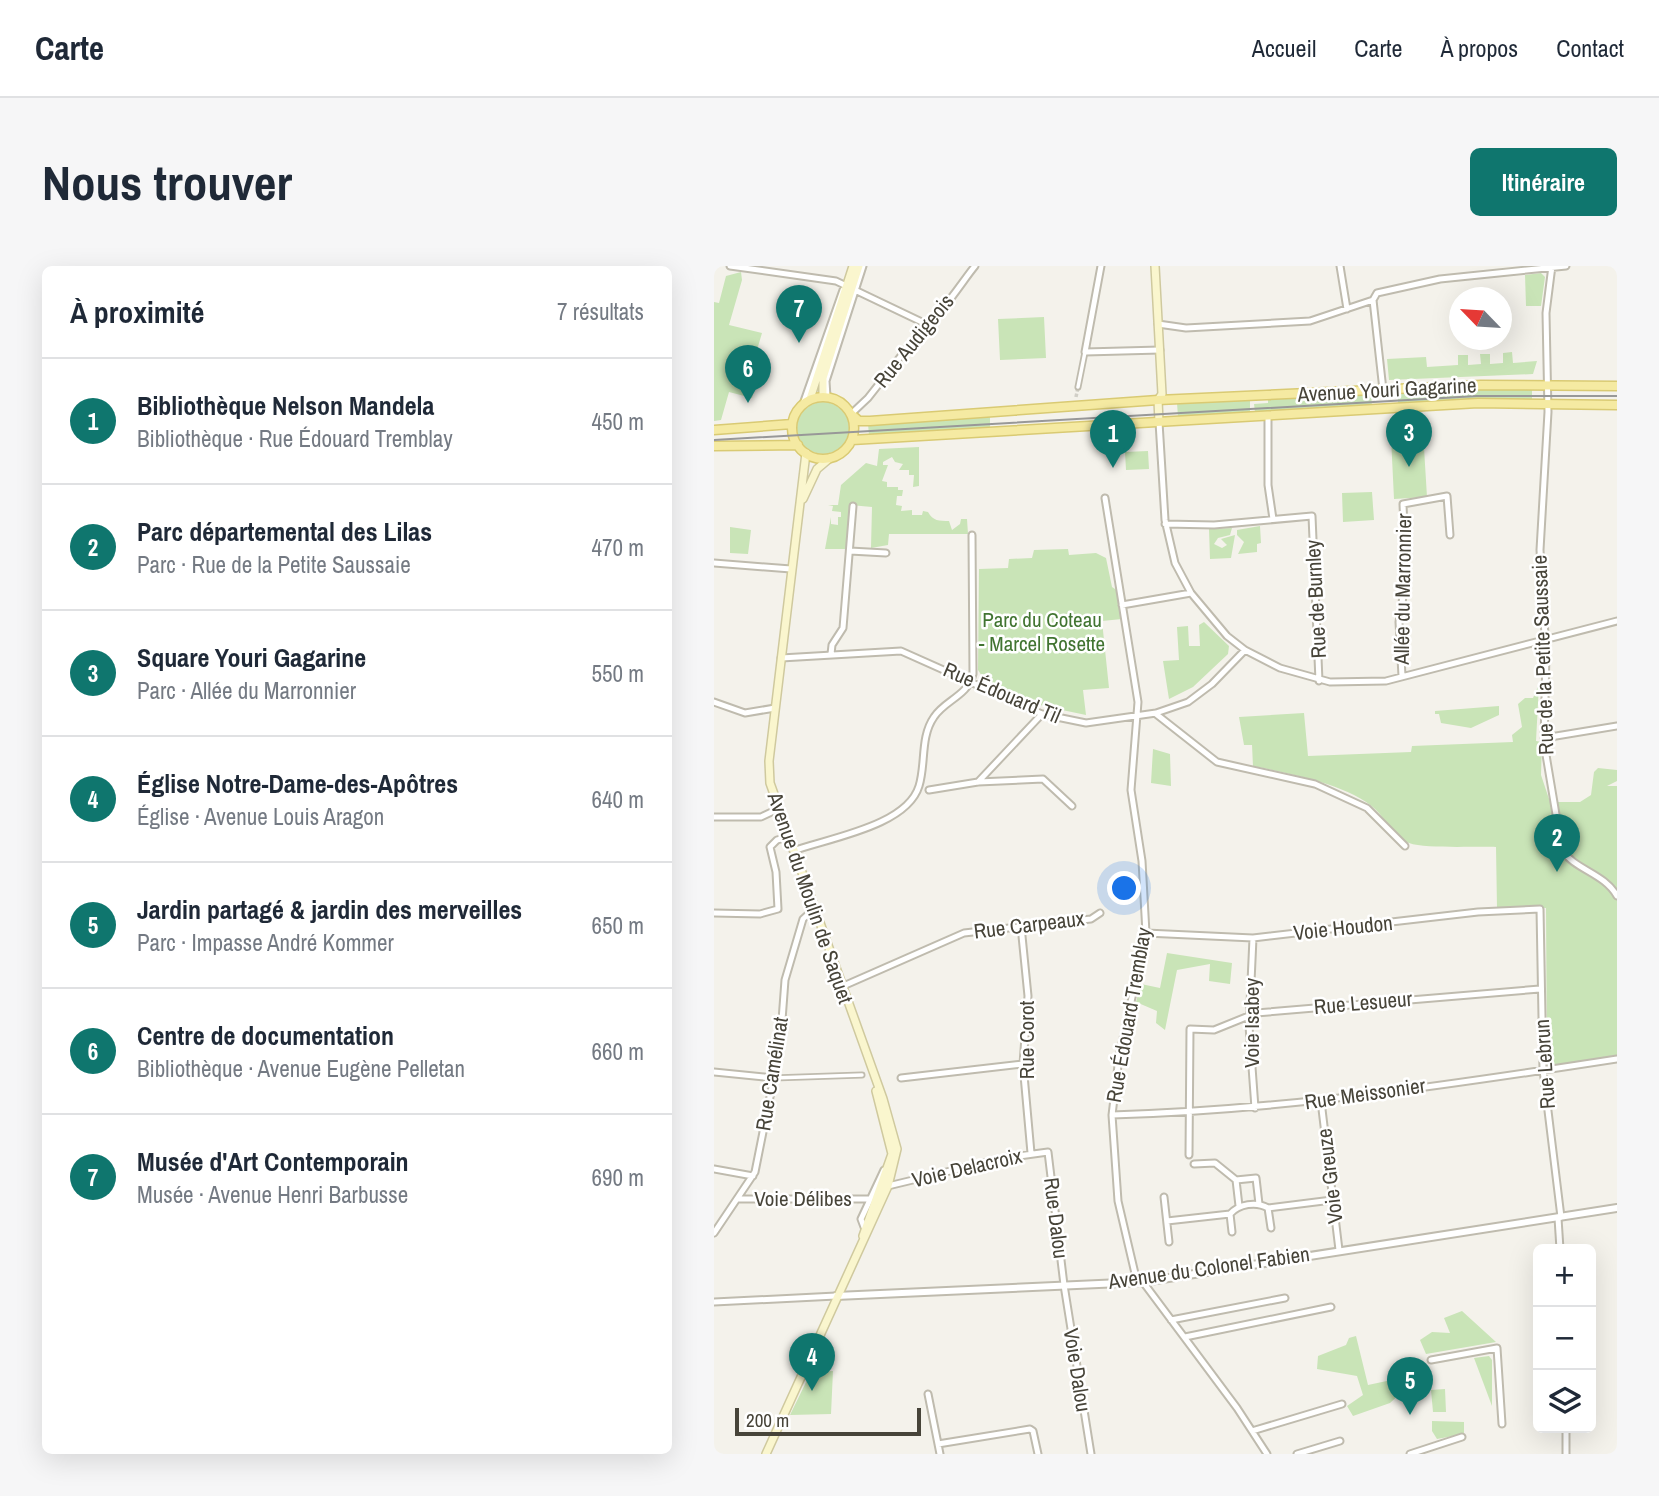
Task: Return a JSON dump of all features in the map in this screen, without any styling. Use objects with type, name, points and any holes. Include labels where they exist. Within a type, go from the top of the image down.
[{"type":"main road","points":[[825,397],[823,378],[852,288],[853,266]]},
{"type":"main road","points":[[807,402],[825,397],[841,402],[851,414],[854,428],[852,440],[843,452],[830,458],[817,458],[806,453],[797,445],[792,424],[807,402],[861,266]]},
{"type":"main road","points":[[1155,266],[1162,394],[1158,400],[1159,422]]},
{"type":"main road","name":"Avenue Youri Gagarine","points":[[851,414],[859,421],[870,421],[1158,400],[1546,385],[1617,386]]},
{"type":"main road","name":"Avenue Youri Gagarine","points":[[852,440],[1478,403],[1617,405]]},
{"type":"main road","points":[[714,430],[792,424]]},
{"type":"main road","points":[[714,446],[797,445]]},
{"type":"main road","name":"Avenue du Moulin de Saquet","points":[[766,1454],[888,1186],[897,1150],[778,809],[769,774],[806,453]]},
{"type":"main road","name":"Avenue du Moulin de Saquet","points":[[802,503],[817,469],[830,458]]},
{"type":"main road","name":"Avenue du Moulin de Saquet","points":[[863,1237],[864,1227],[890,1166],[890,1138],[874,1081]]},
{"type":"street","points":[[730,266],[763,269],[852,288],[926,324]]},
{"type":"street","name":"Rue Audigeois","points":[[851,414],[868,398],[926,324],[932,322],[975,266]]},
{"type":"street","points":[[1078,387],[1101,266]]},
{"type":"street","points":[[1340,266],[1346,309]]},
{"type":"street","points":[[1383,390],[1373,300],[1377,293],[1440,279],[1566,266]]},
{"type":"street","name":"Rue de la Petite Saussaie","points":[[1552,267],[1546,313],[1547,403],[1540,550],[1546,639],[1544,738],[1562,850],[1568,857],[1604,880],[1617,897]]},
{"type":"street","points":[[1158,324],[1186,328],[1310,321],[1373,300]]},
{"type":"street","points":[[1086,352],[1160,350]]},
{"type":"street","points":[[1166,524],[1214,525],[1273,519],[1268,473],[1269,415]]},
{"type":"street","points":[[1159,422],[1166,524],[1175,562],[1191,593],[1223,632],[1245,650],[1280,668],[1319,681],[1350,684],[1402,676],[1617,621]]},
{"type":"street","name":"Allée du Marronnier","points":[[1402,676],[1399,622],[1406,578],[1403,504],[1447,496],[1450,535]]},
{"type":"street","name":"Rue Édouard Tremblay","points":[[1105,498],[1138,716],[1131,790],[1142,861],[1146,933],[1119,1057],[1112,1115],[1118,1201],[1140,1282],[1185,1337],[1267,1454]]},
{"type":"street","points":[[831,654],[832,645],[843,628],[853,506]]},
{"type":"street","name":"Rue de Burnley","points":[[1273,519],[1312,516],[1319,681]]},
{"type":"street","points":[[793,851],[890,818],[905,808],[919,785],[927,732],[934,717],[972,681],[972,535]]},
{"type":"street","points":[[850,551],[886,553]]},
{"type":"street","points":[[714,563],[791,569]]},
{"type":"street","points":[[1122,605],[1191,593]]},
{"type":"street","name":"Rue Édouard Til","points":[[781,658],[901,651],[1042,714],[1086,723],[1156,713],[1188,702],[1200,694],[1245,650]]},
{"type":"street","points":[[714,702],[745,713],[775,708]]},
{"type":"street","points":[[1156,713],[1217,762],[1315,784],[1367,808],[1405,846]]},
{"type":"street","points":[[978,782],[1042,714]]},
{"type":"street","points":[[1544,738],[1617,726]]},
{"type":"street","points":[[929,790],[978,782],[1043,779],[1072,806]]},
{"type":"street","points":[[714,817],[761,817],[778,809]]},
{"type":"street","points":[[714,913],[760,914],[778,909],[776,872],[770,847],[777,840],[788,837]]},
{"type":"street","name":"Rue Camélinat","points":[[714,1233],[753,1176],[780,1041],[785,980],[803,919],[814,909]]},
{"type":"street","name":"Voie Houdon","points":[[1146,933],[1253,937],[1479,912],[1540,909]]},
{"type":"street","name":"Rue Lebrun","points":[[1540,909],[1543,1070],[1560,1217],[1560,1244]]},
{"type":"street","name":"Rue Carpeaux","points":[[841,987],[964,933],[1091,919],[1100,913]]},
{"type":"street","name":"Rue Corot","points":[[1021,926],[1028,996],[1023,1064],[1031,1153]]},
{"type":"street","name":"Voie Isabey","points":[[1253,937],[1250,1015],[1255,1108]]},
{"type":"street","name":"Rue Lesueur","points":[[1189,1112],[1190,1029],[1214,1030],[1250,1015],[1322,1006],[1540,989]]},
{"type":"street","name":"Rue Meissonier","points":[[1112,1115],[1255,1108],[1321,1101],[1617,1059]]},
{"type":"street","points":[[901,1078],[1023,1064]]},
{"type":"street","points":[[714,1072],[773,1078],[862,1075]]},
{"type":"street","name":"Voie Greuze","points":[[1321,1101],[1339,1250]]},
{"type":"street","points":[[1189,1112],[1189,1156]]},
{"type":"street","name":"Voie Delacroix","points":[[888,1186],[1004,1158],[1048,1152]]},
{"type":"street","name":"Rue Dalou","points":[[1048,1152],[1064,1285]]},
{"type":"street","points":[[1194,1164],[1215,1163],[1236,1180],[1239,1206]]},
{"type":"street","points":[[864,1227],[861,1219],[869,1199],[882,1171],[890,1166]]},
{"type":"street","points":[[714,1169],[753,1176]]},
{"type":"street","points":[[1236,1180],[1256,1178],[1259,1204]]},
{"type":"street","points":[[1164,1197],[1169,1242]]},
{"type":"street","name":"Voie Délibes","points":[[737,1199],[869,1199]]},
{"type":"street","points":[[1167,1221],[1230,1214],[1239,1206],[1259,1204],[1268,1208],[1332,1199]]},
{"type":"street","points":[[1268,1208],[1271,1228]]},
{"type":"street","name":"Avenue du Colonel Fabien","points":[[714,1302],[1140,1282],[1617,1208]]},
{"type":"street","points":[[1230,1214],[1232,1232]]},
{"type":"street","name":"Voie Dalou","points":[[1064,1285],[1091,1454]]},
{"type":"street","points":[[1171,1320],[1285,1298]]},
{"type":"street","points":[[1185,1337],[1331,1307]]},
{"type":"street","points":[[1431,1360],[1497,1348],[1502,1424]]},
{"type":"street","points":[[928,1394],[940,1454]]},
{"type":"street","points":[[1252,1431],[1342,1404]]},
{"type":"street","points":[[938,1444],[1030,1429],[1033,1430],[1038,1454]]},
{"type":"street","points":[[1566,1433],[1566,1454]]},
{"type":"street","points":[[1410,1454],[1462,1437]]},
{"type":"street","points":[[1297,1454],[1340,1441]]},
{"type":"green space","points":[[741,272],[742,280],[729,325],[762,333],[757,350],[764,352],[756,371],[759,372],[752,398],[729,392],[721,420],[714,421],[714,302],[719,303],[726,276]]},
{"type":"green space","points":[[1541,273],[1545,277],[1541,306],[1526,306],[1525,275]]},
{"type":"green space","points":[[1044,317],[1046,358],[1000,360],[998,319]]},
{"type":"green space","points":[[1512,352],[1513,363],[1537,361],[1533,374],[1389,380],[1387,359],[1426,357],[1427,367],[1458,365],[1458,355],[1468,355],[1468,365],[1481,364],[1480,354],[1490,354],[1490,364],[1503,363],[1503,353]]},
{"type":"green space","points":[[1532,388],[1532,400],[1398,404],[1398,392]]},
{"type":"green space","points":[[1371,394],[1372,406],[1255,412],[1254,404],[1268,403],[1268,398]]},
{"type":"green space","points":[[1250,400],[1250,413],[1178,417],[1177,403]]},
{"type":"green space","points":[[823,402],[833,404],[841,410],[847,418],[847,438],[841,446],[833,452],[823,454],[813,452],[805,446],[799,438],[797,428],[799,418],[805,410],[813,404]]},
{"type":"green space","points":[[1422,415],[1427,497],[1394,499],[1391,437],[1404,436],[1404,417]]},
{"type":"green space","points":[[990,417],[990,431],[969,428],[869,435],[868,424]]},
{"type":"green space","points":[[919,447],[919,486],[913,487],[914,475],[909,475],[909,470],[899,470],[903,464],[895,462],[892,457],[883,462],[883,465],[888,465],[882,481],[887,482],[887,487],[903,490],[902,496],[897,496],[896,505],[902,506],[901,511],[912,510],[912,515],[928,512],[937,520],[949,521],[952,530],[960,524],[961,519],[967,519],[968,534],[889,534],[888,545],[871,548],[872,507],[850,505],[846,549],[825,549],[831,517],[831,524],[838,525],[838,517],[841,517],[841,512],[832,511],[833,506],[828,505],[838,505],[841,485],[866,463],[877,466],[879,449]]},
{"type":"green space","points":[[1148,451],[1149,469],[1126,470],[1125,452]]},
{"type":"green space","points":[[1372,492],[1374,520],[1343,522],[1342,493]]},
{"type":"green space","points":[[1260,526],[1261,543],[1257,544],[1257,552],[1238,554],[1244,542],[1237,535],[1237,530]]},
{"type":"green space","points":[[730,527],[751,530],[748,554],[730,553]]},
{"type":"green space","points":[[1232,528],[1230,535],[1218,538],[1214,544],[1222,548],[1227,545],[1221,539],[1235,535],[1231,558],[1210,559],[1209,529]]},
{"type":"green space","name":"Parc du Coteau - Marcel Rosette","points":[[1068,549],[1069,555],[1096,553],[1106,558],[1112,587],[1118,591],[1122,619],[1102,621],[1109,688],[1083,690],[1086,715],[1043,706],[984,679],[978,670],[979,569],[1008,568],[1009,559],[1032,558],[1034,550]]},
{"type":"green space","points":[[1204,622],[1229,646],[1228,654],[1193,687],[1169,699],[1163,661],[1179,660],[1177,627],[1188,626],[1189,646],[1200,646],[1199,625]]},
{"type":"green space","points":[[1539,684],[1536,741],[1542,742],[1541,775],[1550,802],[1580,802],[1591,795],[1594,772],[1598,768],[1617,770],[1617,781],[1607,786],[1617,786],[1617,1055],[1547,1066],[1546,908],[1497,908],[1496,847],[1438,847],[1409,843],[1394,832],[1375,809],[1350,793],[1317,781],[1253,766],[1252,745],[1244,745],[1239,717],[1304,713],[1308,756],[1411,752],[1412,746],[1513,742],[1512,735],[1522,727],[1518,704],[1525,698],[1533,698]]},
{"type":"green space","points":[[1499,706],[1499,715],[1471,728],[1441,723],[1439,714],[1435,714],[1435,711]]},
{"type":"green space","points":[[1153,749],[1170,754],[1171,786],[1151,783]]},
{"type":"green space","points":[[1167,953],[1232,963],[1230,984],[1209,981],[1210,964],[1177,970],[1165,1030],[1156,1023],[1157,1011],[1136,1002],[1141,984],[1160,988]]},
{"type":"green space","points":[[1462,1311],[1496,1342],[1426,1354],[1420,1340],[1432,1332],[1450,1333],[1444,1318]]},
{"type":"green space","points":[[1356,1336],[1368,1385],[1396,1379],[1403,1391],[1390,1403],[1353,1416],[1347,1406],[1363,1395],[1357,1376],[1317,1369],[1318,1356],[1346,1345],[1349,1338]]},
{"type":"green space","points":[[1489,1356],[1492,1360],[1492,1406],[1474,1358]]},
{"type":"green space","points":[[833,1371],[831,1414],[790,1415],[811,1372]]},
{"type":"green space","points":[[1445,1389],[1446,1412],[1433,1412],[1431,1390]]},
{"type":"green space","points":[[1432,1421],[1464,1422],[1464,1434],[1437,1439],[1432,1431]]},
{"type":"water","points":[[742,360],[755,363],[749,386],[736,383]]},
{"type":"tunnel","points":[[1076,397],[1078,387]]},
{"type":"tram line","points":[[714,440],[1477,396],[1617,396]]},
{"type":"place","name":"Musée d'Art Contemporain","points":[[799,343]]},
{"type":"place","name":"Centre de documentation","points":[[748,403]]},
{"type":"place","name":"Square Youri Gagarine","points":[[1409,467]]},
{"type":"place","name":"Bibliothèque Nelson Mandela","points":[[1113,468]]},
{"type":"place","name":"Parc départemental des Lilas","points":[[1557,872]]},
{"type":"place","name":"Église Notre-Dame-des-Apôtres","points":[[812,1391]]},
{"type":"place","name":"Jardin partagé & jardin des merveilles","points":[[1410,1415]]}]
